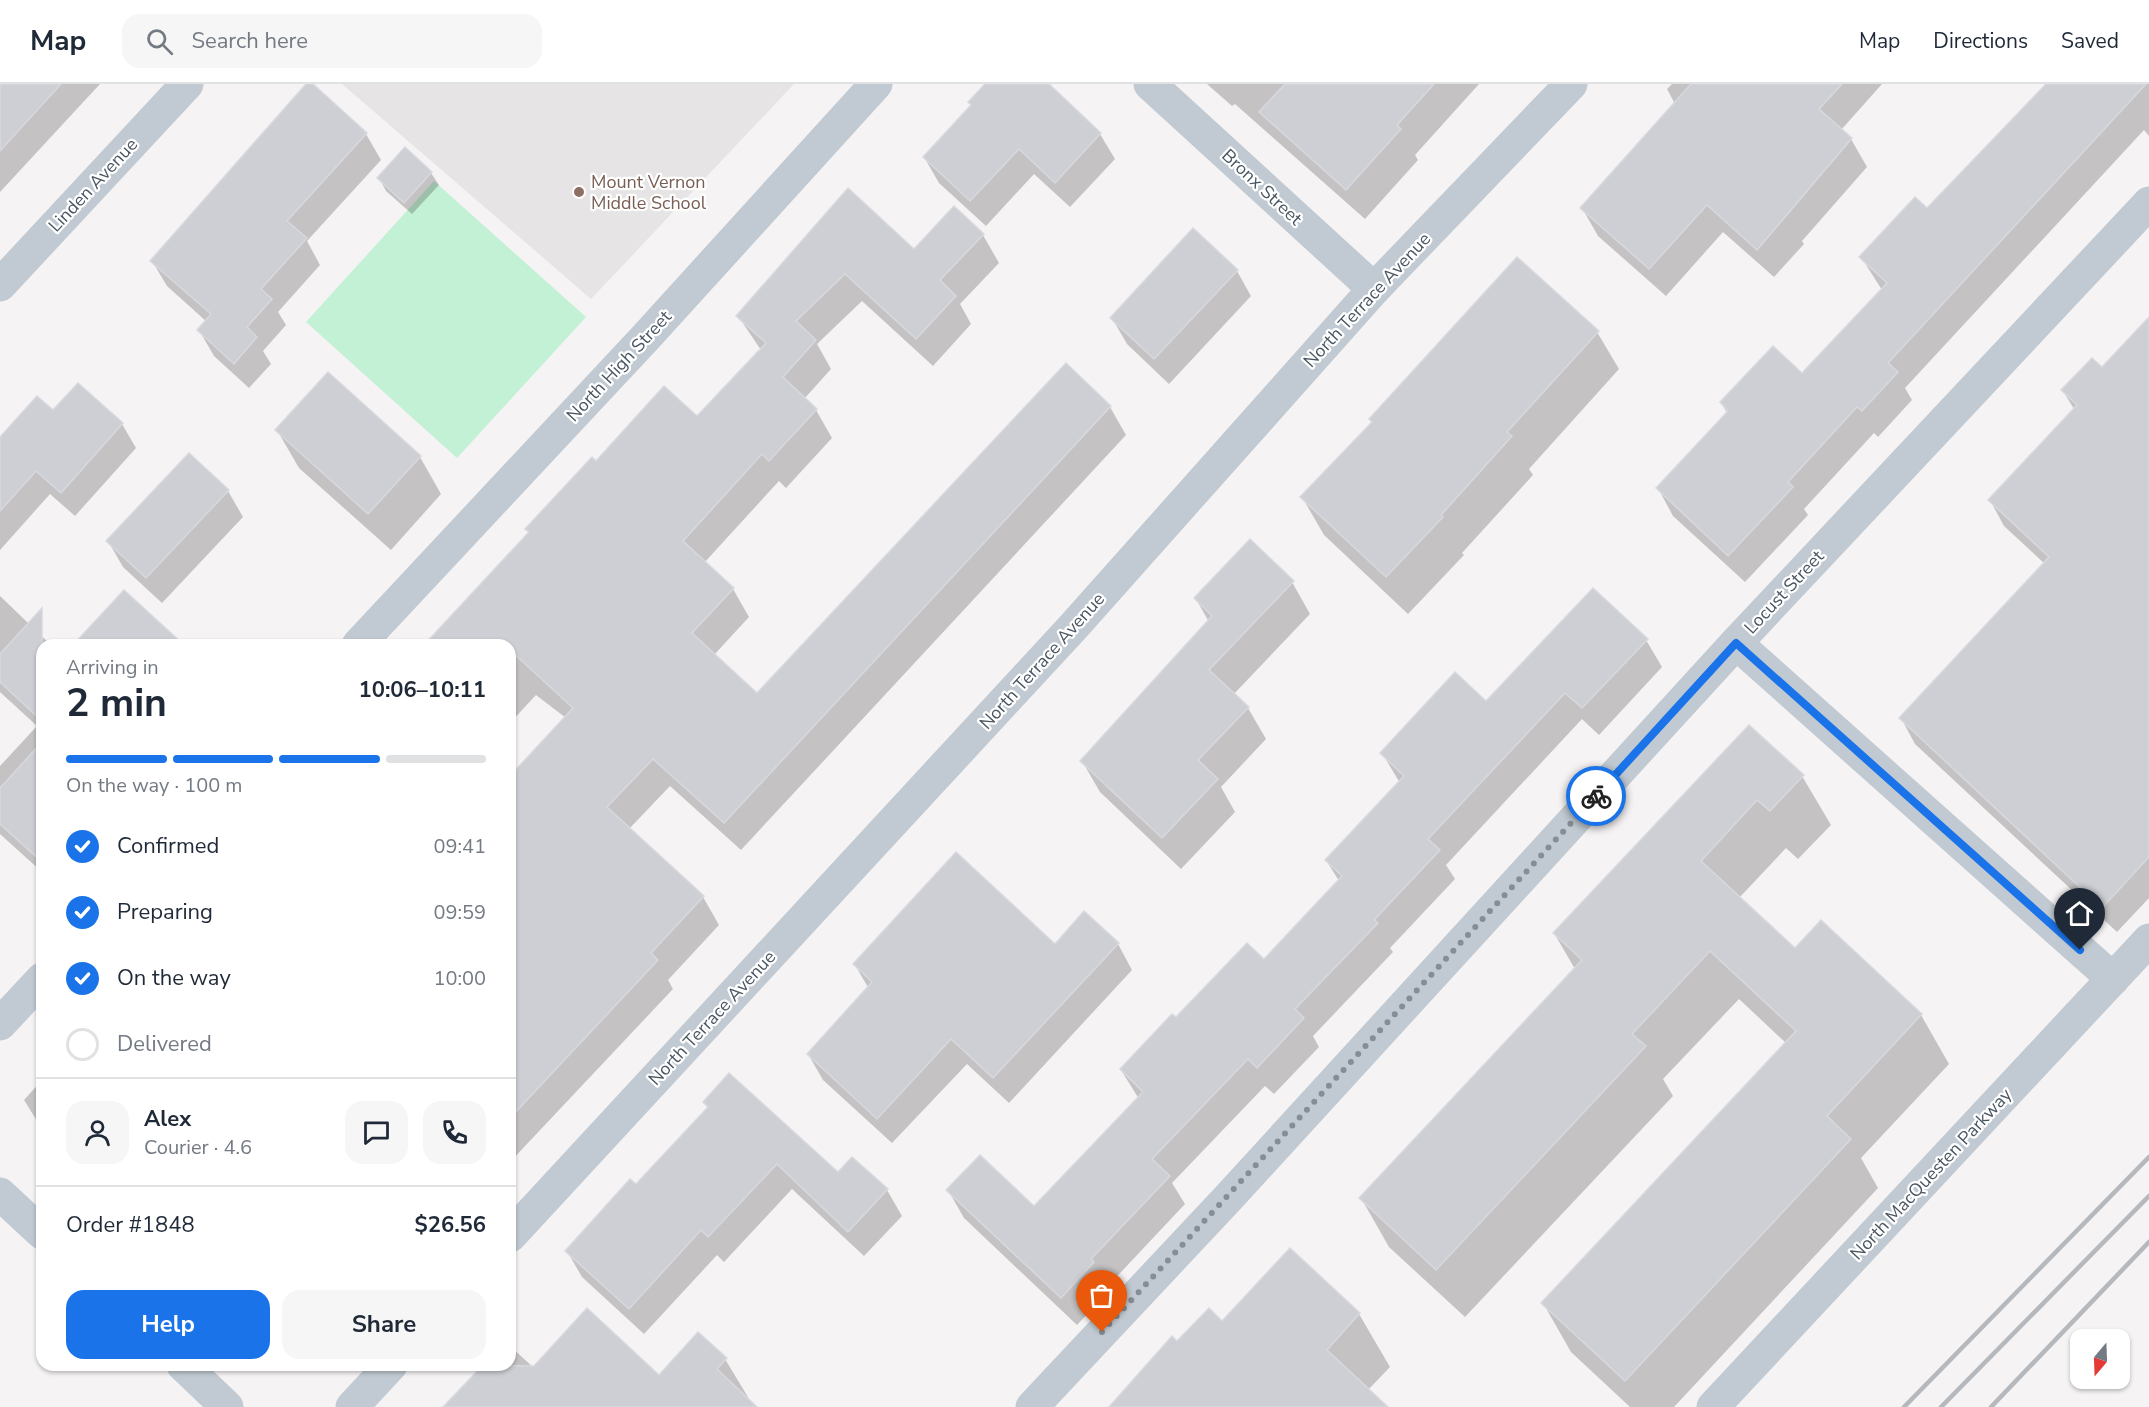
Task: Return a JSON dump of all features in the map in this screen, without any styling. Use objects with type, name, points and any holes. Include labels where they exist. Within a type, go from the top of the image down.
[{"type":"street","name":"Linden Avenue","points":[[0,285],[187,84]]},
{"type":"street","name":"North High Street","points":[[364,639],[638,346],[876,84]]},
{"type":"street","name":"Bronx Street","points":[[1150,84],[1374,290]]},
{"type":"street","name":"North Terrace Avenue","points":[[516,1230],[1074,626],[1374,290],[1571,84]]},
{"type":"street","name":"Locust Street","points":[[1032,1407],[1246,1179],[1736,643],[2149,203]]},
{"type":"street","points":[[1736,643],[2113,979]]},
{"type":"street","name":"North MacQuesten Parkway","points":[[1713,1407],[2149,940]]},
{"type":"street","points":[[0,1024],[36,985]]},
{"type":"street","points":[[0,1194],[36,1227]]},
{"type":"street","points":[[189,1371],[227,1407]]},
{"type":"street","points":[[352,1407],[385,1371]]},
{"type":"shaded area","name":"Mount Vernon Middle School","points":[[342,84],[794,84],[591,299]]},
{"type":"green space","points":[[434,181],[586,317],[457,458],[306,322]]},
{"type":"building","points":[[0,84],[61,84],[0,151]]},
{"type":"building","points":[[306,84],[313,84],[367,133],[287,221],[307,238],[261,289],[272,299],[247,327],[257,337],[234,364],[197,330],[211,314],[150,261]]},
{"type":"building","points":[[985,84],[1049,84],[1101,133],[1055,183],[1019,149],[970,201],[923,157],[971,105],[968,102]]},
{"type":"building","points":[[1285,84],[1434,84],[1397,125],[1401,129],[1346,190],[1259,112]]},
{"type":"building","points":[[1691,84],[1842,84],[1819,109],[1852,138],[1757,250],[1707,205],[1649,269],[1580,208]]},
{"type":"building","points":[[2046,84],[2146,84],[1888,363],[1898,372],[1862,411],[1857,407],[1788,482],[1793,487],[1728,556],[1656,488],[1728,411],[1720,402],[1773,346],[1802,373],[1887,283],[1859,257],[1915,197],[1927,208]]},
{"type":"building","points":[[405,147],[432,172],[404,203],[377,178]]},
{"type":"building","points":[[848,188],[914,249],[954,206],[984,234],[940,280],[956,296],[916,339],[845,274],[796,321],[816,340],[783,377],[817,409],[769,461],[762,454],[683,541],[734,588],[692,633],[757,693],[1066,363],[1111,406],[724,823],[653,759],[607,807],[704,896],[651,953],[658,960],[516,1112],[516,770],[573,708],[516,656],[516,639],[430,639],[529,532],[525,529],[592,457],[596,461],[664,386],[697,416],[766,343],[736,316]]},
{"type":"building","points":[[1193,228],[1238,270],[1154,359],[1110,318]]},
{"type":"building","points":[[1517,257],[1599,331],[1507,432],[1512,436],[1441,515],[1443,517],[1386,577],[1300,497],[1372,422],[1369,419]]},
{"type":"building","points":[[2149,317],[2149,857],[2102,908],[1899,718],[2049,557],[1988,500],[2077,405],[2061,390],[2092,358],[2102,367]]},
{"type":"building","points":[[328,372],[421,456],[368,514],[275,430]]},
{"type":"building","points":[[78,383],[123,423],[61,493],[36,471],[0,511],[0,437],[37,396],[53,410]]},
{"type":"building","points":[[189,453],[229,490],[146,578],[106,541]]},
{"type":"building","points":[[1250,539],[1294,581],[1209,670],[1249,707],[1198,760],[1218,779],[1162,838],[1080,761],[1212,616],[1194,598]]},
{"type":"building","points":[[1593,588],[1648,639],[1582,708],[1565,693],[1428,839],[1440,850],[1374,920],[1378,923],[1295,1009],[1304,1018],[1257,1068],[1248,1059],[1152,1159],[1170,1176],[1091,1259],[1094,1262],[1061,1298],[946,1190],[980,1155],[1034,1206],[1143,1092],[1120,1069],[1172,1014],[1176,1017],[1247,943],[1264,959],[1342,876],[1325,860],[1404,776],[1380,753],[1455,672],[1486,701]]},
{"type":"building","points":[[124,590],[177,639],[79,639]]},
{"type":"building","points":[[42,608],[42,639],[36,639],[36,715],[0,682],[0,654]]},
{"type":"building","points":[[1749,725],[1804,775],[1770,811],[1757,800],[1701,861],[1795,948],[1821,920],[1922,1014],[1827,1116],[1851,1139],[1625,1381],[1541,1303],[1796,1031],[1710,951],[1632,1034],[1646,1046],[1436,1270],[1359,1198],[1582,960],[1553,933]]},
{"type":"building","points":[[36,749],[36,857],[0,824],[0,788]]},
{"type":"building","points":[[956,852],[1055,944],[1084,911],[1119,943],[993,1078],[951,1039],[877,1119],[807,1054],[872,982],[853,964]]},
{"type":"building","points":[[729,1073],[838,1172],[852,1157],[888,1189],[848,1232],[777,1164],[708,1237],[701,1230],[629,1309],[565,1251],[630,1179],[636,1184],[708,1107],[703,1102]]},
{"type":"building","points":[[1290,1248],[1360,1313],[1327,1350],[1388,1407],[1109,1407],[1172,1336],[1177,1341],[1209,1308],[1222,1321]]},
{"type":"building","points":[[587,1308],[659,1375],[698,1332],[727,1358],[717,1369],[757,1407],[443,1407],[477,1371],[516,1371],[516,1366],[534,1366]]},
{"type":"railway","points":[[1904,1407],[2149,1157]]},
{"type":"railway","points":[[1941,1407],[2149,1196]]},
{"type":"railway","points":[[1991,1407],[2149,1242]]},
{"type":"way so far","points":[[1102,1332],[1230,1196],[1596,796]]},
{"type":"place","name":"Mount Vernon Middle School","points":[[579,192]]},
{"type":"route","points":[[1596,796],[1736,643],[2080,950]]}]
